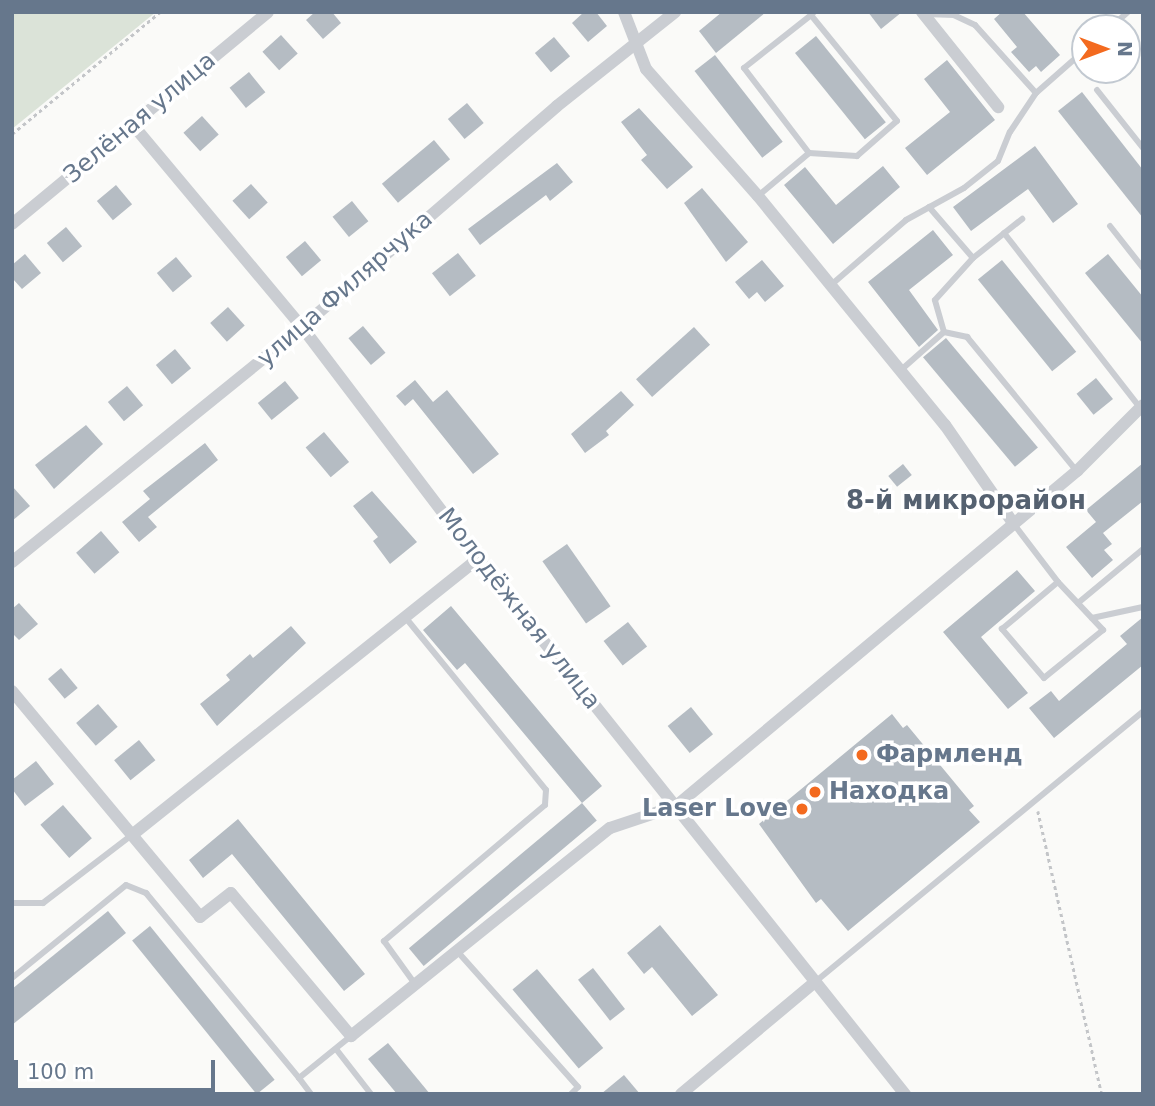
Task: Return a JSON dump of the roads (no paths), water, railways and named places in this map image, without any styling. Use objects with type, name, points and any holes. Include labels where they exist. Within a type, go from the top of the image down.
[{"type":"street","name":"Зелёная улица","points":[[12,224],[268,12]]},
{"type":"street","points":[[624,12],[646,69],[758,196],[901,370],[945,425],[1013,523]]},
{"type":"street","name":"улица Филярчука","points":[[12,562],[302,327],[557,106],[675,12]]},
{"type":"street","points":[[923,13],[998,107]]},
{"type":"street","name":"Молодёжная улица","points":[[133,125],[302,327],[478,559],[905,1094]]},
{"type":"street","points":[[12,691],[200,917],[231,893],[351,1036],[610,828],[676,806],[1077,471],[1141,406]]},
{"type":"street","points":[[132,835],[478,559]]},
{"type":"street","points":[[681,1094],[815,982]]},
{"type":"lane","points":[[923,13],[954,15],[975,25],[1036,93]]},
{"type":"lane","points":[[758,196],[809,153],[857,156],[897,121],[812,14],[744,68],[809,153]]},
{"type":"lane","points":[[831,285],[906,220],[998,162],[1010,132],[1036,93],[1071,62]]},
{"type":"lane","points":[[1097,90],[1143,148]]},
{"type":"lane","points":[[929,207],[972,258]]},
{"type":"lane","points":[[944,332],[935,300],[972,258],[1022,219]]},
{"type":"lane","points":[[1110,226],[1141,262]]},
{"type":"lane","points":[[1004,233],[1141,406]]},
{"type":"lane","points":[[901,370],[944,332]]},
{"type":"lane","points":[[944,332],[967,337],[1077,471]]},
{"type":"lane","points":[[1013,523],[1058,583],[1103,630],[1044,678],[1002,629],[1058,583]]},
{"type":"lane","points":[[1078,603],[1143,549]]},
{"type":"lane","points":[[1092,618],[1143,607]]},
{"type":"lane","points":[[405,617],[546,790],[545,804],[384,940],[415,984]]},
{"type":"lane","points":[[815,982],[1143,712]]},
{"type":"lane","points":[[12,903],[43,904],[132,835]]},
{"type":"lane","points":[[12,978],[126,884],[146,893],[311,1094]]},
{"type":"lane","points":[[457,951],[578,1087],[570,1094]]},
{"type":"lane","points":[[299,1078],[351,1036]]},
{"type":"lane","points":[[336,1049],[371,1094]]},
{"type":"place","name":"Фармленд","points":[[862,755]]},
{"type":"place","name":"Находка","points":[[815,792]]},
{"type":"place","name":"Laser Love","points":[[802,809]]},
{"type":"district","name":"8-й микрорайон","points":[[966,501]]}]
